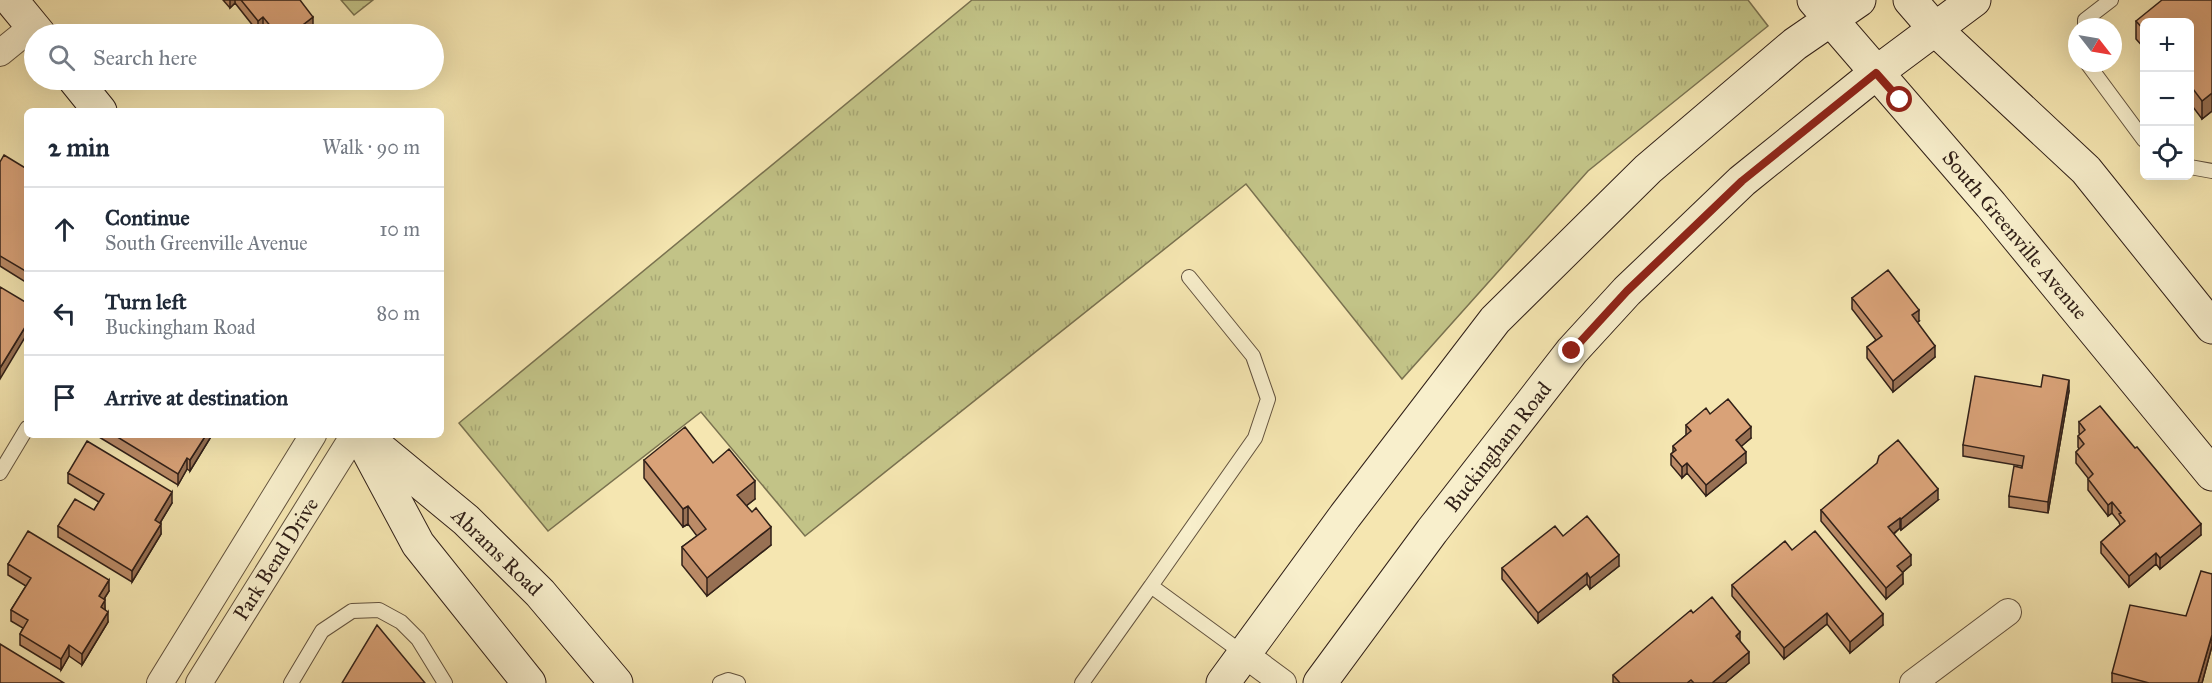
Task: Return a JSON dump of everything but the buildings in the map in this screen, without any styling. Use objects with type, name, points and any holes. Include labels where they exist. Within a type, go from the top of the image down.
[{"type":"street","points":[[11,0],[30,24]]},
{"type":"street","points":[[1223,683],[1345,516],[1495,320],[1648,169],[1795,44],[1822,9],[1859,0]]},
{"type":"street","points":[[1910,0],[1936,30],[2086,170],[2212,327]]},
{"type":"street","name":"Buckingham Road","points":[[1320,683],[1432,531],[1572,351],[1611,308],[1742,181],[1876,73],[1974,0]]},
{"type":"street","name":"South Greenville Avenue","points":[[1822,9],[1991,205],[2212,474]]},
{"type":"street","points":[[0,53],[24,38]]},
{"type":"street","points":[[83,90],[98,108]]},
{"type":"street","name":"Park Bend Drive","points":[[160,683],[311,438]]},
{"type":"street","name":"Park Bend Drive","points":[[199,683],[352,438]]},
{"type":"street","name":"Abrams Road","points":[[364,438],[418,544],[529,683]]},
{"type":"street","name":"Abrams Road","points":[[366,438],[466,520],[540,593],[616,683]]},
{"type":"street","points":[[1913,683],[2008,612]]},
{"type":"street","points":[[1244,654],[1283,683]]},
{"type":"lane","points":[[2088,18],[2111,0]]},
{"type":"lane","points":[[2094,72],[2140,133]]},
{"type":"lane","points":[[2194,168],[2212,171]]},
{"type":"lane","points":[[1082,683],[1255,438],[1268,399],[1253,356],[1189,277]]},
{"type":"lane","points":[[0,473],[24,433]]},
{"type":"lane","points":[[1151,586],[1244,654]]},
{"type":"lane","points":[[291,683],[322,631],[352,611],[379,610],[401,622],[418,639],[444,683]]},
{"type":"lane","points":[[720,683],[728,680],[738,683]]},
{"type":"green space","points":[[341,0],[373,0],[354,15]]},
{"type":"green space","points":[[972,0],[1748,0],[1768,26],[1588,171],[1402,379],[1246,184],[805,536],[701,412],[548,531],[459,423]]},
{"type":"route","points":[[1572,351],[1627,291],[1742,181],[1876,73],[1900,100]]}]
